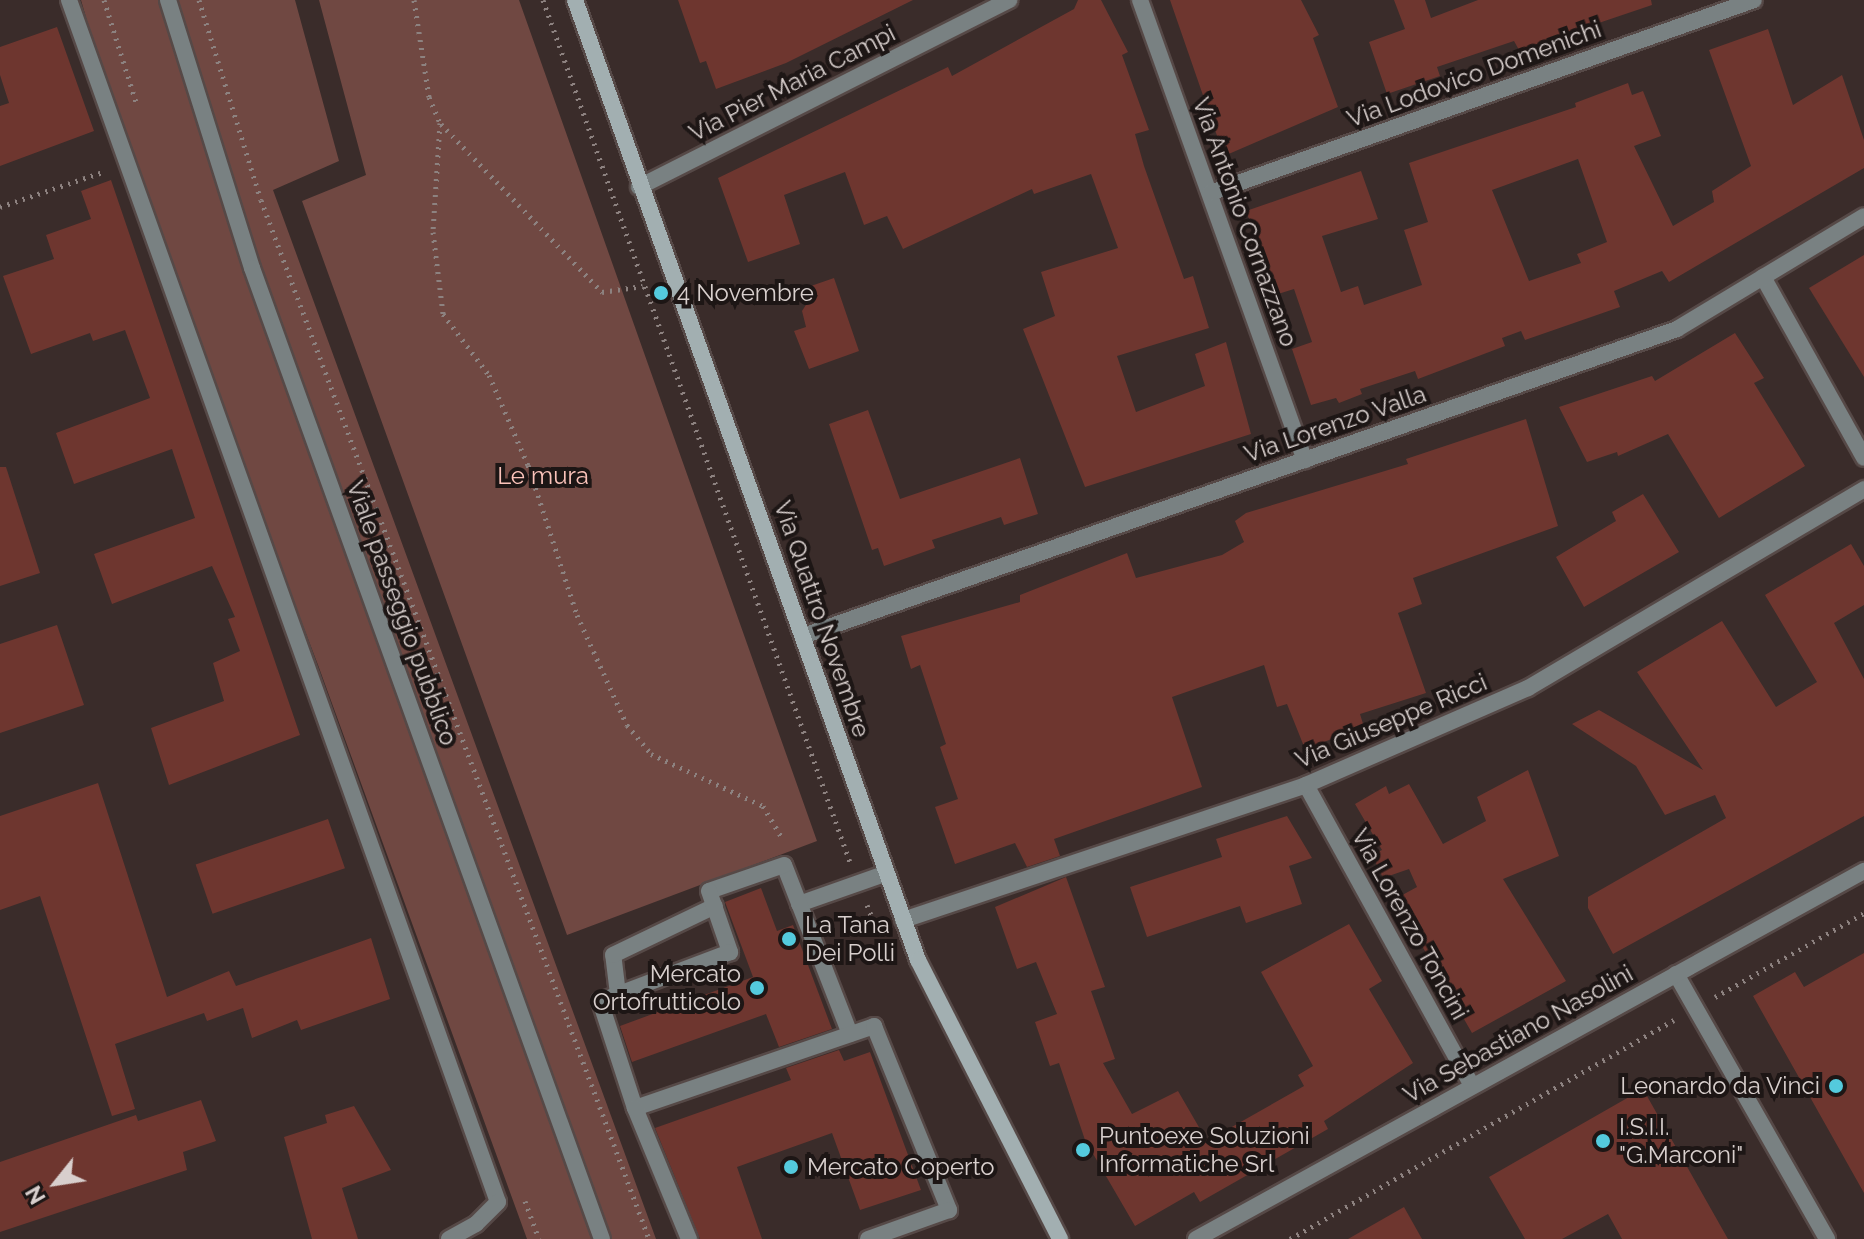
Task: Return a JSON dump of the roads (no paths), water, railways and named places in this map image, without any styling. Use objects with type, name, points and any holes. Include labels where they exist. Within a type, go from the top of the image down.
[{"type":"main road","name":"Via Quattro Novembre","points":[[575,0],[639,187],[918,960],[1060,1239]]},
{"type":"street","points":[[69,0],[498,1202],[476,1224],[449,1239]]},
{"type":"street","name":"Viale passeggio pubblico","points":[[168,0],[252,268],[602,1239]]},
{"type":"street","name":"Via Pier Maria Campi","points":[[639,187],[1009,0]]},
{"type":"street","name":"Via Antonio Cornazzano","points":[[1140,0],[1305,460]]},
{"type":"street","name":"Via Lodovico Domenichi","points":[[1210,193],[1754,0]]},
{"type":"street","name":"Via Lorenzo Valla","points":[[803,636],[1677,329],[1864,216]]},
{"type":"street","points":[[1763,277],[1864,458]]},
{"type":"street","name":"Via Giuseppe Ricci","points":[[903,920],[1306,785],[1528,688],[1864,489]]},
{"type":"street","name":"Via Lorenzo Toncini","points":[[1306,785],[1472,1086]]},
{"type":"street","points":[[689,1239],[635,1108],[600,1001],[730,952],[709,891],[784,865],[850,1034]]},
{"type":"street","name":"Via Sebastiano Nasolini","points":[[1196,1239],[1864,871]]},
{"type":"street","points":[[799,904],[887,873]]},
{"type":"street","points":[[618,994],[613,955],[715,906]]},
{"type":"street","points":[[1676,974],[1827,1239]]},
{"type":"street","points":[[635,1108],[874,1026],[949,1210],[868,1239]]},
{"type":"place","name":"4 Novembre","points":[[661,293]]},
{"type":"place","name":"La Tana Dei Polli","points":[[789,939]]},
{"type":"place","name":"Mercato Ortofrutticolo","points":[[757,988]]},
{"type":"place","name":"Leonardo da Vinci","points":[[1836,1086]]},
{"type":"place","name":"I.S.I.I. \"G.Marconi\"","points":[[1603,1141]]},
{"type":"place","name":"Puntoexe Soluzioni Informatiche Srl","points":[[1083,1150]]},
{"type":"place","name":"Mercato Coperto","points":[[791,1167]]},
{"type":"park label","name":"Le mura","points":[[543,476]]}]
